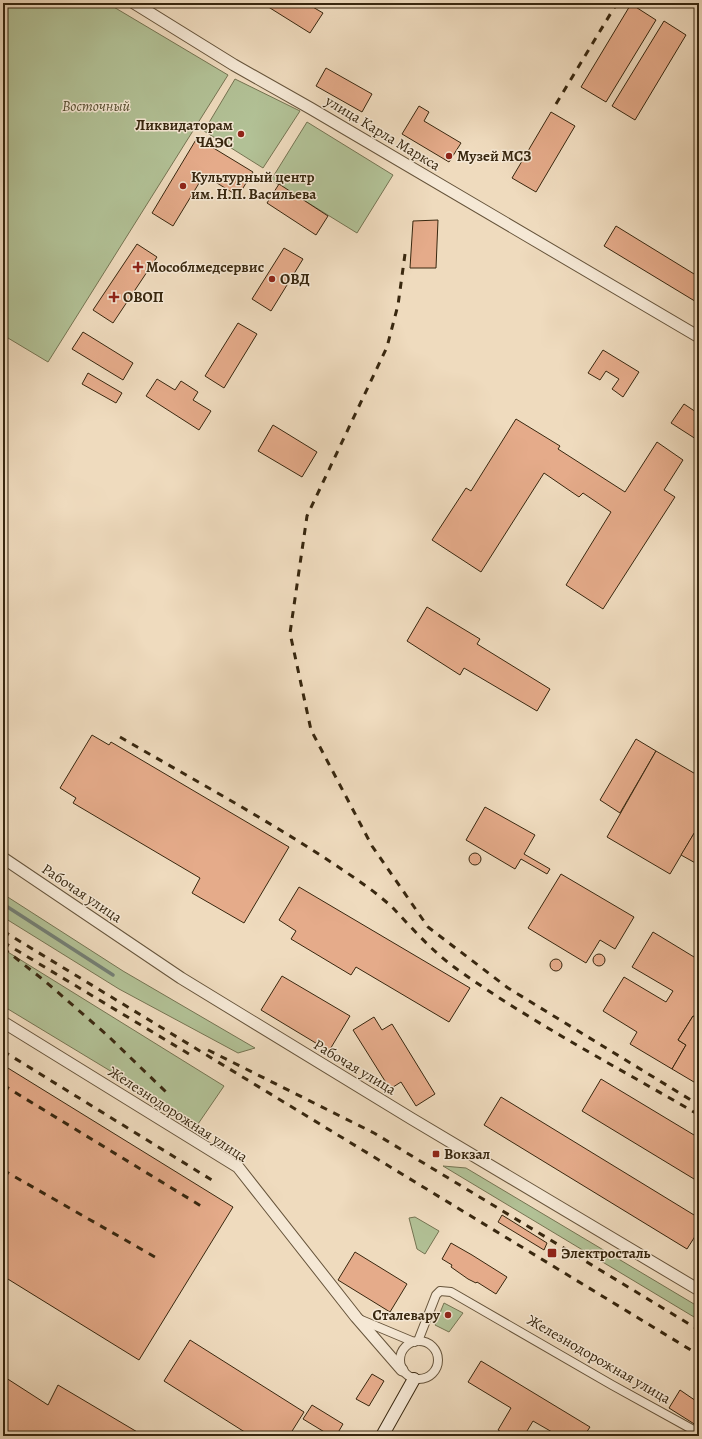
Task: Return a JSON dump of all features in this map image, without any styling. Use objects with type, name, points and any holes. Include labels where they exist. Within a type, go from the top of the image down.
[{"type":"main road","points":[[382,1436],[414,1379]]},
{"type":"street","name":"улица Карла Маркса","points":[[134,3],[234,65],[310,108],[699,337]]},
{"type":"street","name":"Рабочая улица","points":[[3,858],[181,978],[419,1123],[699,1290]]},
{"type":"street","name":"Железнодорожная улица","points":[[3,1022],[238,1166],[356,1317],[402,1370]]},
{"type":"street","name":"Железнодорожная улица","points":[[416,1342],[436,1295],[440,1291],[451,1292],[612,1385],[699,1433]]},
{"type":"street","points":[[356,1317],[416,1342],[428,1344],[433,1348],[437,1357],[436,1368],[429,1376],[425,1378],[414,1379],[409,1377],[402,1370],[400,1361],[402,1352],[405,1348],[416,1342]]},
{"type":"green space","name":"Восточный","points":[[3,3],[107,3],[228,75],[48,362],[3,335]]},
{"type":"green space","points":[[235,79],[300,111],[263,168],[204,131]]},
{"type":"green space","points":[[307,122],[393,175],[357,233],[271,180]]},
{"type":"green space","points":[[3,894],[123,971],[255,1048],[238,1053],[119,989],[3,917]]},
{"type":"green space","points":[[3,949],[224,1086],[198,1124],[3,1006]]},
{"type":"green space","points":[[443,1166],[466,1168],[699,1307],[699,1320]]},
{"type":"green space","points":[[415,1217],[439,1231],[425,1254],[417,1249],[409,1218]]},
{"type":"green space","points":[[444,1303],[463,1313],[449,1332],[435,1325]]},
{"type":"building","points":[[262,3],[306,3],[323,13],[310,33]]},
{"type":"building","points":[[631,4],[656,20],[606,102],[581,87]]},
{"type":"building","points":[[664,21],[686,35],[635,120],[612,106]]},
{"type":"building","points":[[326,68],[372,94],[362,112],[316,86]]},
{"type":"building","points":[[419,106],[429,112],[424,121],[461,143],[449,162],[402,134]]},
{"type":"building","points":[[551,112],[575,126],[536,192],[512,178]]},
{"type":"building","name":"Культурный центр им. Н.П. Васильева","points":[[197,138],[253,172],[238,196],[204,175],[173,226],[152,213]]},
{"type":"building","points":[[279,184],[328,216],[316,235],[267,203]]},
{"type":"building","points":[[438,220],[436,268],[410,268],[413,221]]},
{"type":"building","points":[[616,226],[699,277],[698,303],[604,246]]},
{"type":"building","points":[[137,244],[157,257],[113,323],[93,310]]},
{"type":"building","points":[[284,248],[303,259],[271,311],[252,299]]},
{"type":"building","points":[[238,323],[257,334],[224,388],[205,376]]},
{"type":"building","points":[[83,332],[133,363],[123,380],[72,349]]},
{"type":"building","points":[[603,350],[639,372],[623,397],[612,389],[619,379],[606,371],[600,380],[588,373]]},
{"type":"building","points":[[88,373],[122,393],[116,403],[82,384]]},
{"type":"building","points":[[157,379],[175,390],[181,381],[198,392],[193,400],[211,411],[199,430],[146,396]]},
{"type":"building","points":[[684,404],[699,414],[699,441],[671,423]]},
{"type":"building","points":[[516,419],[560,446],[558,449],[625,492],[657,442],[683,460],[664,490],[675,497],[603,609],[566,585],[611,512],[583,493],[579,497],[544,473],[481,572],[432,540],[466,488],[471,491]]},
{"type":"building","points":[[273,425],[317,452],[302,477],[258,451]]},
{"type":"building","points":[[427,607],[480,639],[477,644],[550,689],[537,711],[464,668],[460,675],[407,641]]},
{"type":"building","points":[[92,735],[109,745],[111,742],[289,847],[244,923],[192,893],[200,878],[73,803],[76,798],[60,788]]},
{"type":"building","points":[[636,739],[656,751],[620,813],[600,800]]},
{"type":"building","points":[[656,751],[699,776],[699,825],[670,874],[607,837]]},
{"type":"building","points":[[485,807],[535,835],[524,854],[550,869],[547,874],[521,859],[515,869],[466,840]]},
{"type":"building","points":[[699,825],[699,865],[681,855]]},
{"type":"building","points":[[473,853],[477,853],[481,859],[477,865],[473,865],[469,861],[469,857]]},
{"type":"building","points":[[561,874],[634,917],[615,949],[600,940],[586,963],[528,928]]},
{"type":"building","points":[[299,887],[470,988],[449,1022],[356,967],[351,975],[291,939],[296,931],[279,920]]},
{"type":"building","points":[[653,932],[699,960],[699,1015],[697,1018],[693,1016],[678,1040],[686,1045],[672,1069],[630,1044],[637,1032],[603,1011],[624,977],[666,1002],[673,991],[632,967]]},
{"type":"building","points":[[597,954],[601,954],[605,960],[601,966],[597,966],[593,962],[593,958]]},
{"type":"building","points":[[554,959],[558,959],[562,965],[558,971],[554,971],[550,967],[550,963]]},
{"type":"building","points":[[282,976],[350,1016],[329,1051],[261,1010]]},
{"type":"building","points":[[699,1015],[699,1085],[672,1069],[686,1045],[678,1040],[693,1016],[697,1018]]},
{"type":"building","points":[[374,1017],[382,1030],[392,1024],[435,1094],[416,1106],[401,1082],[390,1089],[353,1030]]},
{"type":"building","points":[[3,1065],[233,1207],[139,1360],[3,1276]]},
{"type":"building","points":[[601,1079],[699,1138],[699,1182],[582,1111]]},
{"type":"building","points":[[501,1097],[699,1218],[699,1230],[687,1249],[484,1125]]},
{"type":"building","points":[[502,1215],[547,1243],[544,1250],[498,1222]]},
{"type":"building","points":[[451,1243],[507,1277],[496,1294],[477,1282],[476,1283],[468,1279],[451,1267],[452,1265],[442,1259]]},
{"type":"building","points":[[355,1252],[407,1284],[390,1312],[338,1280]]},
{"type":"building","points":[[190,1340],[304,1412],[289,1436],[251,1436],[164,1381]]},
{"type":"building","points":[[481,1361],[590,1427],[584,1436],[559,1436],[533,1421],[524,1436],[508,1436],[498,1430],[511,1408],[468,1382]]},
{"type":"building","points":[[372,1374],[384,1381],[369,1406],[356,1399]]},
{"type":"building","points":[[3,1376],[48,1405],[58,1385],[144,1436],[3,1436]]},
{"type":"building","points":[[680,1390],[699,1403],[699,1427],[669,1408]]},
{"type":"building","points":[[312,1405],[343,1424],[336,1436],[331,1436],[303,1419]]},
{"type":"waterway","points":[[3,904],[113,975]]},
{"type":"railway","points":[[556,104],[617,3]]},
{"type":"railway","points":[[405,254],[398,305],[387,347],[307,516],[290,633],[311,730],[372,846],[428,927],[508,988],[699,1105]]},
{"type":"railway","points":[[120,737],[299,841],[361,882],[379,896],[392,907],[438,954],[454,967],[544,1026],[699,1115]]},
{"type":"railway","points":[[3,931],[699,1355]]},
{"type":"railway","points":[[3,942],[194,1057]]},
{"type":"railway","points":[[3,948],[46,982],[107,1035],[166,1092]]},
{"type":"railway","points":[[208,1050],[374,1133],[699,1330]]},
{"type":"railway","points":[[3,1051],[215,1182]]},
{"type":"railway","points":[[3,1085],[201,1206]]},
{"type":"railway","points":[[3,1170],[155,1257]]},
{"type":"place","name":"Ликвидаторам ЧАЭС","points":[[241,134]]},
{"type":"place","name":"Музей МСЗ","points":[[449,156]]},
{"type":"place","name":"Культурный центр им. Н.П. Васильева","points":[[183,186]]},
{"type":"place","name":"Мособлмедсервис","points":[[138,267]]},
{"type":"place","name":"ОВД","points":[[272,279]]},
{"type":"place","name":"ОВОП","points":[[114,297]]},
{"type":"place","name":"Вокзал","points":[[436,1154]]},
{"type":"place","name":"Электросталь","points":[[552,1253]]},
{"type":"place","name":"Сталевару","points":[[448,1315]]}]
